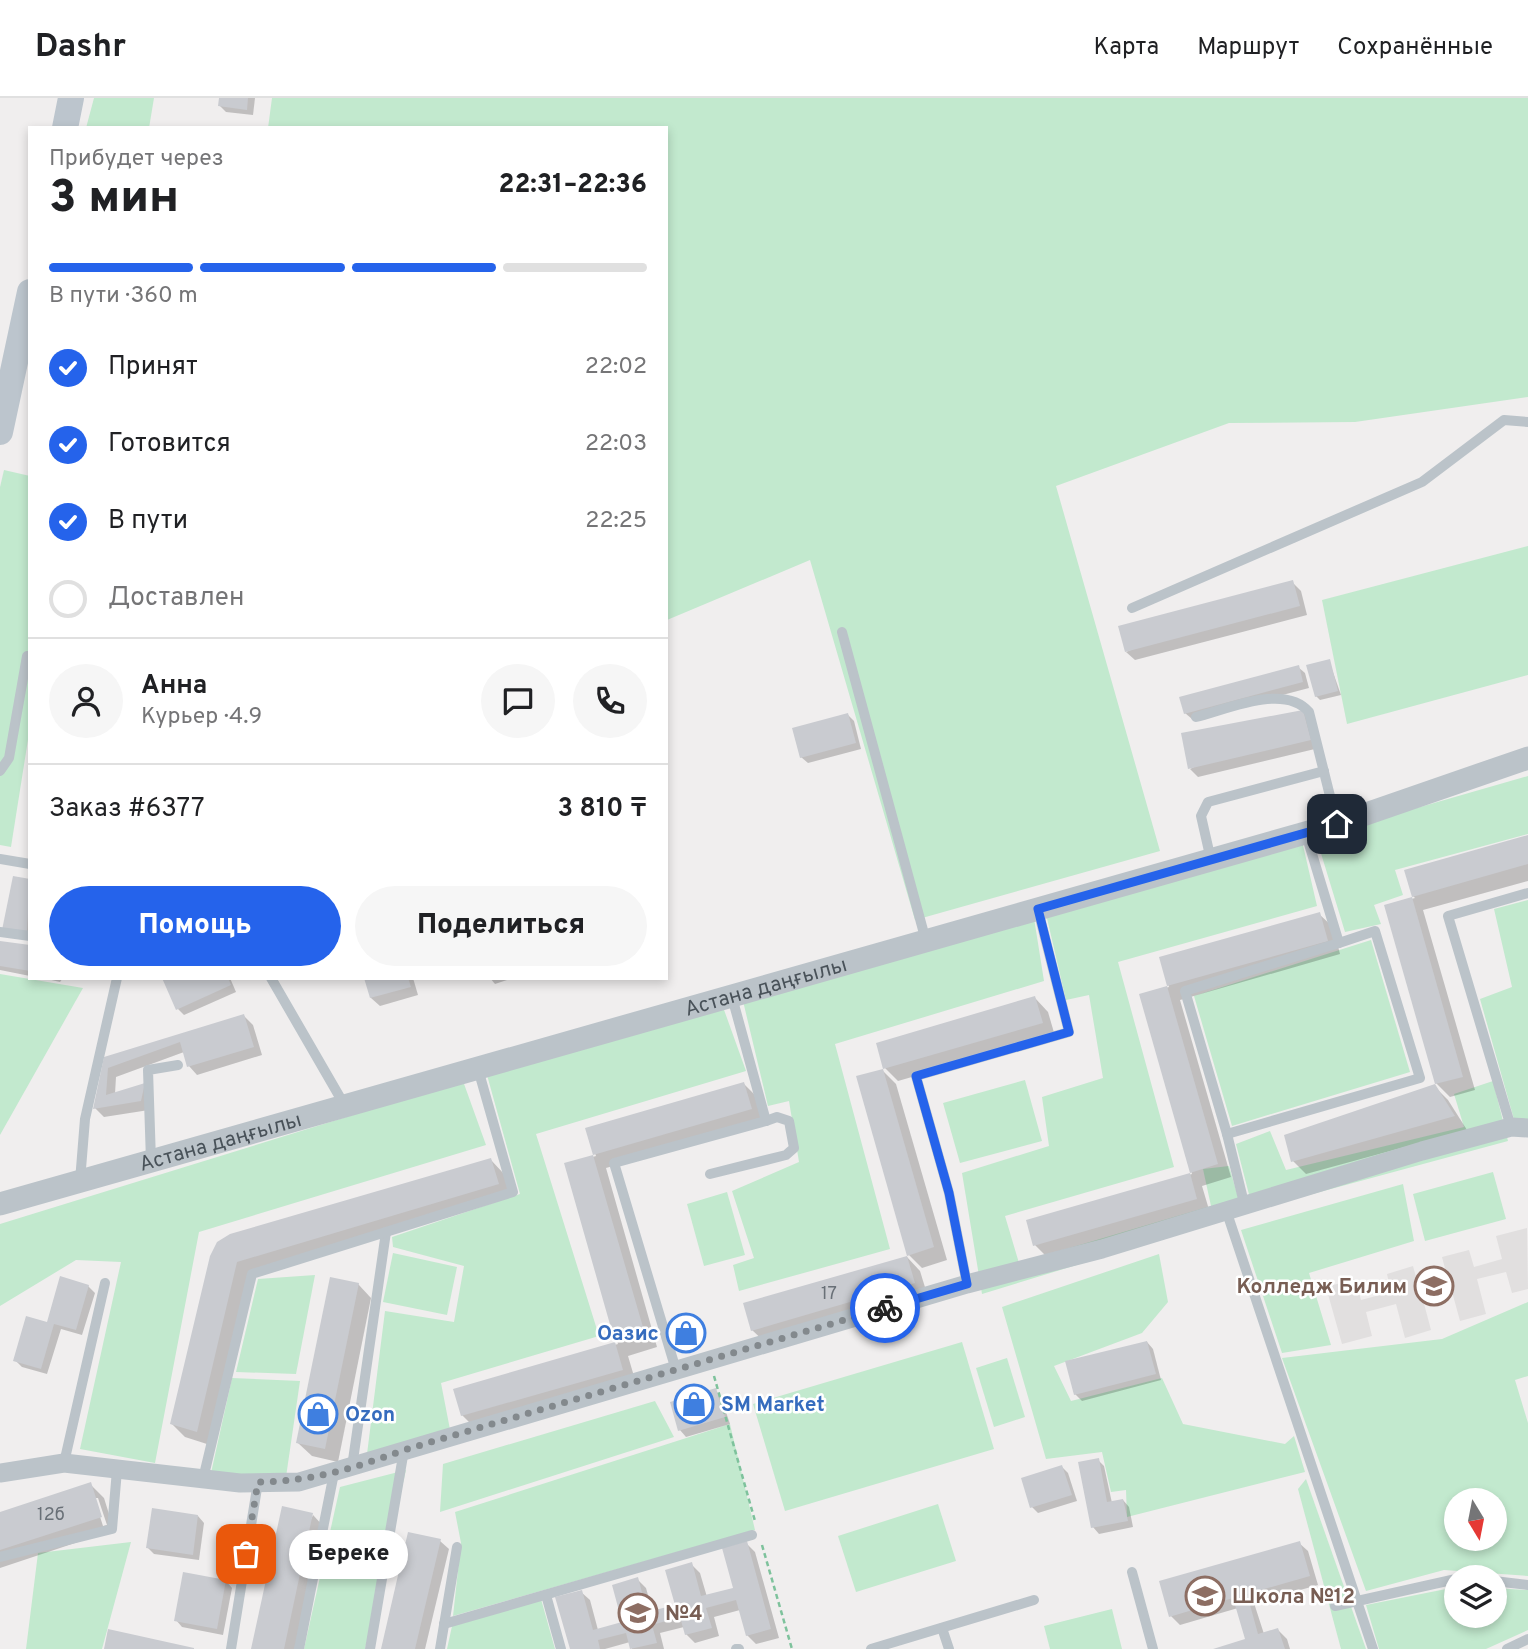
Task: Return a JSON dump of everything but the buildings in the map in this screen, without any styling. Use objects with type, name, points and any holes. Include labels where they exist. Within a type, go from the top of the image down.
[{"type":"main road","points":[[65,126],[71,98]]},
{"type":"main road","points":[[1,422],[28,301]]},
{"type":"street","name":"Астана даңғылы","points":[[0,1204],[1306,834],[1528,758]]},
{"type":"street","points":[[0,1473],[64,1463],[203,1479],[299,1482],[967,1284],[1102,1249],[1235,1206],[1519,1128]]},
{"type":"lane","points":[[1132,608],[1422,482],[1504,420],[1528,422]]},
{"type":"lane","points":[[842,632],[927,941]]},
{"type":"lane","points":[[0,771],[9,758],[27,656]]},
{"type":"lane","points":[[1196,717],[1278,697],[1295,699],[1309,712],[1337,824]]},
{"type":"lane","points":[[1211,860],[1201,816],[1208,802],[1324,771]]},
{"type":"lane","points":[[1306,834],[1339,943]]},
{"type":"lane","points":[[0,859],[28,864]]},
{"type":"lane","points":[[1519,1128],[1448,916],[1528,892]]},
{"type":"lane","points":[[967,1284],[949,1193],[916,1076],[1069,1032],[1038,909]]},
{"type":"lane","points":[[1227,1134],[1420,1078],[1375,931],[1185,990],[1227,1134],[1235,1206],[1373,1649]]},
{"type":"lane","points":[[0,932],[28,936]]},
{"type":"lane","points":[[80,1181],[85,1119],[117,980]]},
{"type":"lane","points":[[272,980],[345,1106]]},
{"type":"lane","points":[[732,996],[766,1121]]},
{"type":"lane","points":[[151,1162],[148,1070],[178,1065]]},
{"type":"lane","points":[[203,1479],[252,1274],[513,1192],[477,1069]]},
{"type":"lane","points":[[676,1370],[614,1163],[777,1117],[789,1121],[794,1147],[786,1155],[710,1174]]},
{"type":"lane","points":[[299,1649],[343,1471],[386,1232]]},
{"type":"lane","points":[[64,1463],[105,1283]]},
{"type":"lane","points":[[370,1649],[404,1450]]},
{"type":"lane","points":[[0,1557],[112,1529],[117,1470]]},
{"type":"lane","points":[[231,1649],[258,1482]]},
{"type":"lane","points":[[444,1624],[755,1533]]},
{"type":"lane","points":[[440,1649],[457,1547]]},
{"type":"lane","points":[[1132,1572],[1153,1649]]},
{"type":"lane","points":[[1335,1606],[1444,1582]]},
{"type":"lane","points":[[1507,1583],[1528,1585]]},
{"type":"lane","points":[[546,1595],[561,1649]]},
{"type":"lane","points":[[871,1649],[1034,1600]]},
{"type":"lane","points":[[942,1628],[949,1649]]},
{"type":"lane","points":[[1507,1649],[1528,1639]]},
{"type":"path","points":[[709,1360],[755,1533]]},
{"type":"path","points":[[762,1544],[792,1649]]},
{"type":"shaded area","name":"Колледж Билим","points":[[1527,1228],[1528,1289],[1512,1293],[1506,1272],[1477,1279],[1486,1314],[1460,1321],[1451,1288],[1422,1296],[1431,1330],[1405,1338],[1396,1304],[1366,1312],[1372,1336],[1342,1344],[1326,1287],[1355,1279],[1361,1300],[1391,1292],[1387,1274],[1413,1266],[1418,1284],[1447,1276],[1442,1257],[1469,1250],[1474,1267],[1502,1259],[1496,1236]]},
{"type":"green space","points":[[94,98],[154,98],[149,126],[87,126]]},
{"type":"green space","points":[[272,98],[1528,98],[1528,397],[1355,422],[1229,423],[1056,486],[1160,851],[915,920],[810,560],[668,620],[668,126],[268,126]]},
{"type":"green space","points":[[4,470],[28,476],[28,740],[11,847],[0,845],[0,487]]},
{"type":"green space","points":[[1528,546],[1528,675],[1347,724],[1322,600]]},
{"type":"green space","points":[[1528,776],[1528,834],[1395,870],[1403,895],[1374,905],[1381,924],[1345,932],[1316,837]]},
{"type":"green space","points":[[1302,841],[1317,906],[1118,962],[1174,1167],[1005,1216],[1019,1263],[1211,1206],[1203,1169],[1229,1166],[1243,1214],[982,1294],[962,1173],[1049,1146],[1042,1097],[1103,1078],[1089,995],[1066,1000],[1046,914]]},
{"type":"green space","points":[[1528,900],[1528,1134],[1519,1137],[1480,999],[1512,987],[1494,909]]},
{"type":"green space","points":[[1034,918],[1044,981],[835,1044],[890,1249],[739,1291],[733,1265],[754,1258],[732,1191],[799,1162],[789,1101],[768,1106],[743,1001]]},
{"type":"green space","points":[[1371,940],[1410,1072],[1232,1126],[1194,996]]},
{"type":"green space","points":[[0,974],[83,988],[0,1135]]},
{"type":"green space","points":[[723,1007],[746,1071],[536,1134],[599,1336],[441,1383],[453,1445],[366,1462],[385,1311],[454,1322],[464,1266],[393,1247],[392,1237],[520,1194],[487,1075]]},
{"type":"green space","points":[[1025,1080],[1042,1141],[960,1163],[943,1103]]},
{"type":"green space","points":[[463,1081],[486,1145],[199,1232],[155,1463],[80,1449],[121,1262],[76,1260],[0,1306],[0,1224]]},
{"type":"green space","points":[[1493,1081],[1508,1141],[1253,1210],[1236,1144],[1270,1131],[1286,1170],[1464,1127],[1454,1094]]},
{"type":"green space","points":[[1493,1172],[1506,1219],[1425,1241],[1413,1194]]},
{"type":"green space","points":[[1403,1184],[1414,1241],[1309,1273],[1331,1345],[1282,1353],[1241,1230]]},
{"type":"green space","points":[[727,1192],[745,1255],[704,1266],[687,1204]]},
{"type":"green space","points":[[393,1253],[457,1267],[447,1315],[383,1302]]},
{"type":"green space","points":[[1159,1254],[1168,1302],[1142,1333],[1054,1366],[1071,1401],[1162,1378],[1183,1424],[1285,1444],[1294,1436],[1305,1472],[1127,1517],[1126,1490],[1111,1492],[1102,1452],[1046,1459],[1002,1307]]},
{"type":"green space","points":[[315,1275],[296,1374],[236,1372],[258,1279]]},
{"type":"green space","points":[[1528,1302],[1528,1376],[1515,1380],[1528,1423],[1528,1576],[1507,1574],[1507,1565],[1444,1565],[1444,1570],[1366,1591],[1282,1358],[1442,1339]]},
{"type":"green space","points":[[962,1342],[994,1449],[785,1511],[753,1404]]},
{"type":"green space","points":[[1007,1358],[1025,1417],[994,1427],[976,1368]]},
{"type":"green space","points":[[232,1378],[300,1381],[286,1477],[211,1473]]},
{"type":"green space","points":[[655,1401],[674,1437],[440,1512],[443,1464]]},
{"type":"green space","points":[[730,1424],[755,1530],[453,1616],[461,1543],[455,1512]]},
{"type":"green space","points":[[406,1470],[365,1649],[304,1649],[340,1487]]},
{"type":"green space","points":[[1306,1479],[1366,1649],[1341,1649],[1298,1489]]},
{"type":"green space","points":[[938,1504],[956,1561],[856,1592],[838,1536]]},
{"type":"green space","points":[[131,1542],[102,1649],[26,1649],[38,1553]]},
{"type":"green space","points":[[1444,1589],[1444,1628],[1507,1628],[1507,1589],[1528,1590],[1528,1630],[1486,1649],[1379,1649],[1366,1605]]},
{"type":"green space","points":[[541,1599],[555,1649],[447,1649],[452,1626]]},
{"type":"green space","points":[[1112,1609],[1122,1649],[1050,1649],[1044,1626]]},
{"type":"way so far","points":[[246,1554],[258,1482],[299,1482],[352,1469],[404,1450],[885,1308]]},
{"type":"place","name":"Колледж Билим","points":[[1434,1286]]},
{"type":"place","name":"Оазис","points":[[686,1333]]},
{"type":"place","name":"SM Market","points":[[694,1404]]},
{"type":"place","name":"Ozon","points":[[318,1414]]},
{"type":"place","name":"Береке","points":[[246,1554]]},
{"type":"place","name":"Школа №12","points":[[1205,1596]]},
{"type":"place","name":"№4","points":[[638,1613]]},
{"type":"route","points":[[885,1308],[967,1284],[949,1193],[916,1076],[1069,1032],[1038,909],[1337,824]]}]
